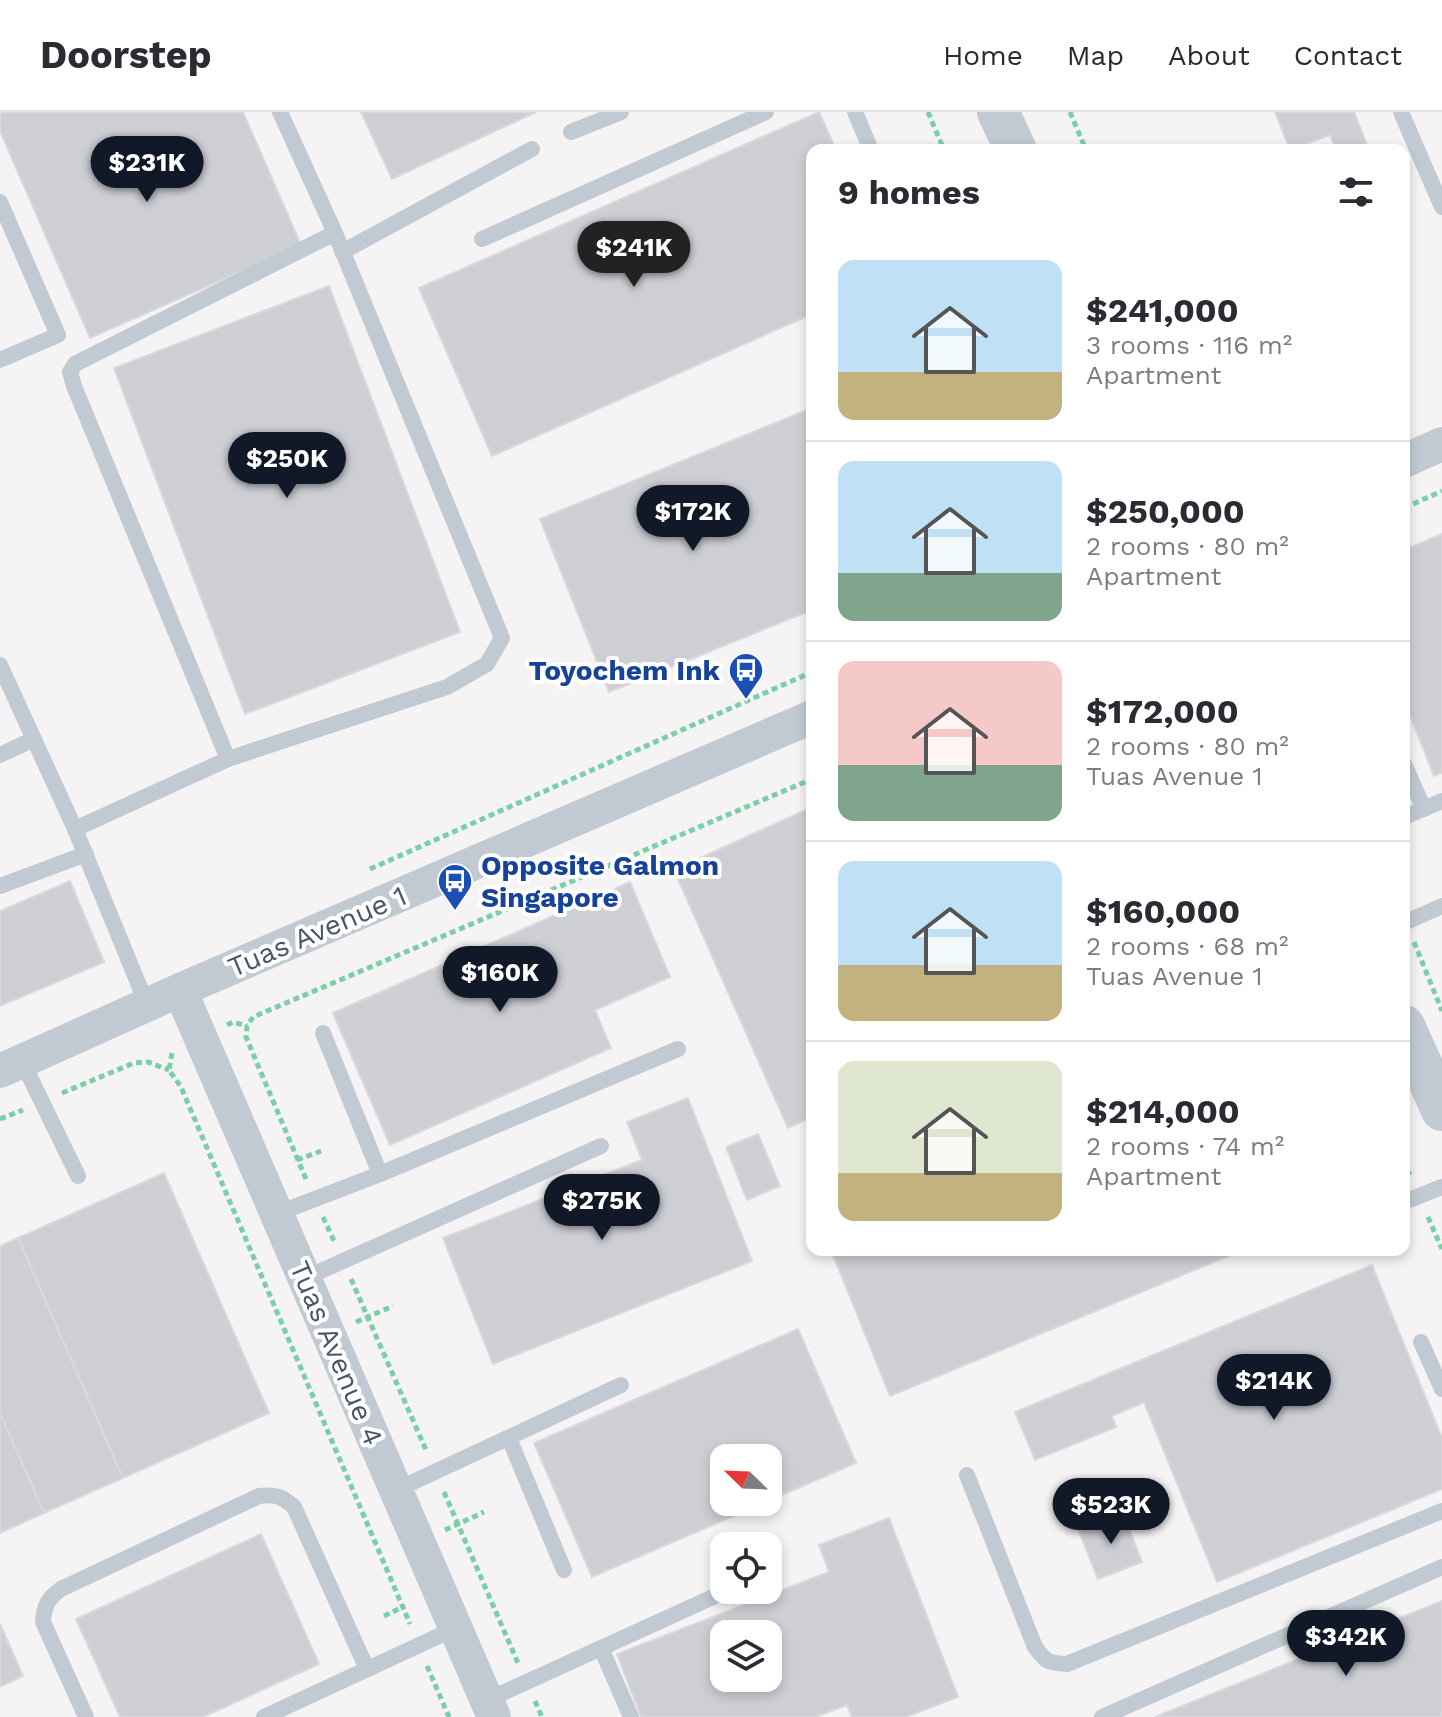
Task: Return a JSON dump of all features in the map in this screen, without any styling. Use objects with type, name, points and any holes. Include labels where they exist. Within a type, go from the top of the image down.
[{"type":"street","points":[[998,112],[1013,144]]},
{"type":"street","points":[[1410,458],[1442,444]]},
{"type":"street","name":"Tuas Avenue 1","points":[[11,1066],[806,720]]},
{"type":"street","name":"Tuas Avenue 4","points":[[180,990],[491,1709]]},
{"type":"street","points":[[1410,1039],[1442,1110]]},
{"type":"lane","points":[[75,829],[228,759],[447,687],[487,664],[502,638],[335,233],[280,112]]},
{"type":"lane","points":[[571,132],[621,112]]},
{"type":"lane","points":[[482,239],[766,112]]},
{"type":"lane","points":[[855,112],[868,144]]},
{"type":"lane","points":[[1401,112],[1442,207]]},
{"type":"lane","points":[[342,252],[532,149]]},
{"type":"lane","points":[[0,202],[58,335],[0,360]]},
{"type":"lane","points":[[228,759],[70,372],[75,364],[335,233]]},
{"type":"lane","points":[[0,665],[86,854],[147,1005]]},
{"type":"lane","points":[[0,755],[34,739]]},
{"type":"lane","points":[[1410,778],[1424,809]]},
{"type":"lane","points":[[1410,815],[1442,801]]},
{"type":"lane","points":[[0,886],[86,854]]},
{"type":"lane","points":[[1410,921],[1442,906]]},
{"type":"lane","points":[[323,1033],[380,1174]]},
{"type":"lane","points":[[276,1214],[380,1174],[678,1049]]},
{"type":"lane","points":[[11,1066],[42,1102],[78,1176]]},
{"type":"lane","points":[[305,1278],[601,1146]]},
{"type":"lane","points":[[1410,1200],[1442,1187]]},
{"type":"lane","points":[[1421,1342],[1442,1389]]},
{"type":"lane","points":[[396,1490],[621,1385]]},
{"type":"lane","points":[[509,1438],[564,1570]]},
{"type":"lane","points":[[967,1475],[1035,1647],[1045,1660],[1052,1663],[1067,1664],[1442,1511]]},
{"type":"lane","points":[[86,1717],[43,1622],[44,1608],[50,1597],[61,1589],[259,1496],[273,1494],[294,1507],[367,1669]]},
{"type":"lane","points":[[1102,1717],[1442,1567]]},
{"type":"lane","points":[[491,1709],[601,1648],[710,1598]]},
{"type":"lane","points":[[264,1717],[456,1628]]},
{"type":"lane","points":[[601,1648],[631,1717]]},
{"type":"path","points":[[928,112],[941,144]]},
{"type":"path","points":[[1070,112],[1083,144]]},
{"type":"path","points":[[1410,505],[1442,491]]},
{"type":"path","points":[[365,871],[806,675]]},
{"type":"path","points":[[1410,935],[1442,1011]]},
{"type":"path","points":[[0,1119],[134,1063],[148,1062],[169,1070]]},
{"type":"path","points":[[419,1541],[484,1512]]},
{"type":"building","points":[[0,112],[243,112],[301,245],[90,338],[0,131]]},
{"type":"building","points":[[361,112],[536,112],[392,179]]},
{"type":"building","points":[[819,112],[833,144],[806,144],[806,317],[492,456],[419,288]]},
{"type":"building","points":[[1275,112],[1354,112],[1367,144],[1334,144],[1330,135],[1306,144],[1288,144]]},
{"type":"building","points":[[329,286],[460,632],[245,714],[114,368]]},
{"type":"building","points":[[806,410],[806,612],[609,692],[540,519]]},
{"type":"building","points":[[1442,534],[1442,773],[1434,776],[1410,715],[1410,547]]},
{"type":"building","points":[[806,810],[806,1120],[788,1128],[674,870]]},
{"type":"building","points":[[70,881],[104,962],[0,1006],[0,911]]},
{"type":"building","points":[[630,882],[670,977],[595,1010],[611,1048],[390,1145],[333,1013]]},
{"type":"building","points":[[688,1098],[752,1261],[493,1364],[443,1238],[642,1160],[627,1122]]},
{"type":"building","points":[[758,1134],[780,1186],[747,1200],[726,1147]]},
{"type":"building","points":[[164,1173],[269,1413],[123,1478],[18,1238]]},
{"type":"building","points":[[18,1238],[123,1478],[44,1513],[0,1413],[0,1246]]},
{"type":"building","points":[[833,1256],[1228,1256],[890,1396]]},
{"type":"building","points":[[1372,1265],[1442,1438],[1442,1489],[1217,1582],[1144,1402],[1112,1416],[1116,1427],[1035,1460],[1015,1412]]},
{"type":"building","points":[[798,1329],[856,1463],[782,1495],[782,1444],[710,1444],[710,1516],[734,1516],[592,1577],[534,1443]]},
{"type":"building","points":[[0,1413],[44,1513],[0,1533]]},
{"type":"building","points":[[1123,1513],[1142,1562],[1098,1579],[1079,1531]]},
{"type":"building","points":[[889,1518],[958,1697],[906,1717],[852,1717],[847,1705],[815,1717],[641,1717],[617,1654],[746,1604],[782,1604],[782,1590],[829,1572],[819,1545]]},
{"type":"building","points":[[261,1534],[319,1664],[203,1717],[120,1717],[76,1619]]},
{"type":"building","points":[[1442,1601],[1442,1717],[1155,1717]]},
{"type":"building","points":[[0,1624],[23,1676],[0,1687]]},
{"type":"place","name":"Toyochem Ink","points":[[746,701]]},
{"type":"place","name":"Opposite Galmon Singapore","points":[[455,912]]}]
